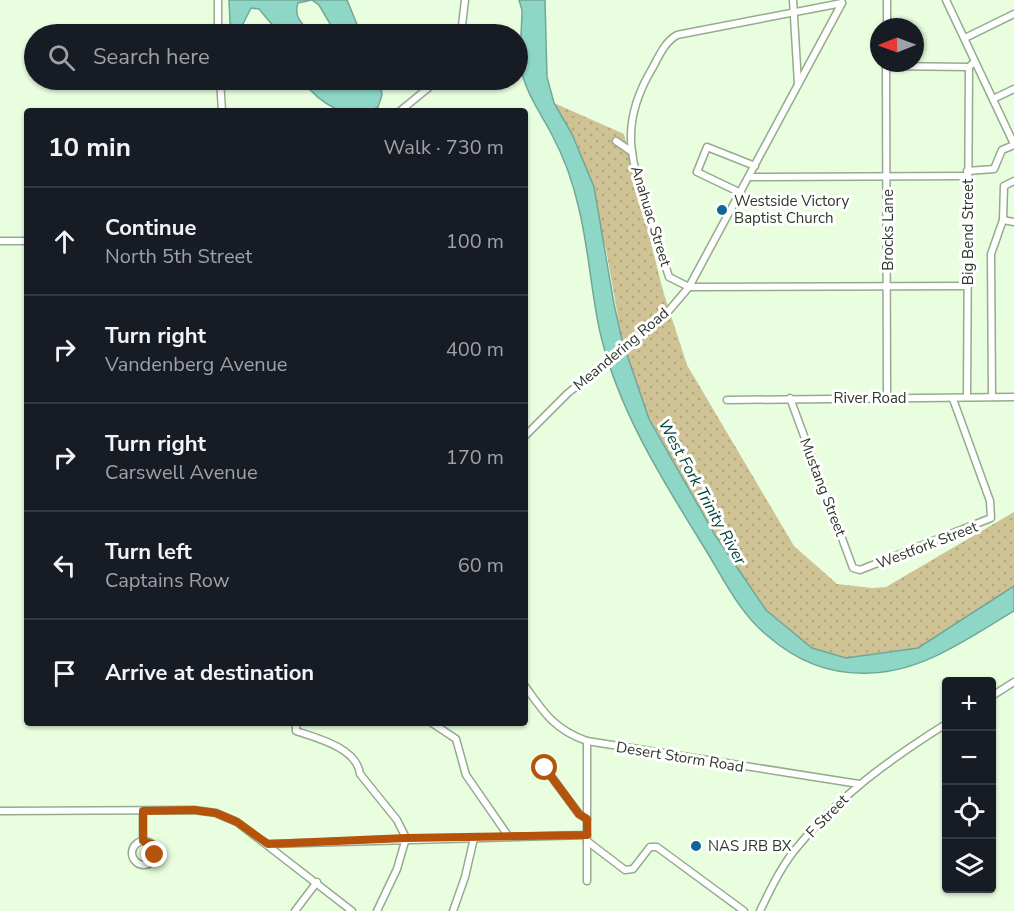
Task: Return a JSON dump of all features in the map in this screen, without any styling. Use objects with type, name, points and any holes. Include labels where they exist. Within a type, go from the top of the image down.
[{"type":"street","points":[[218,0],[218,24]]},
{"type":"street","points":[[461,24],[465,0]]},
{"type":"street","points":[[793,0],[798,85]]},
{"type":"street","points":[[887,0],[887,18]]},
{"type":"street","points":[[750,177],[967,174],[994,169],[1002,150],[1014,144],[946,0]]},
{"type":"street","name":"Anahuac Street","points":[[688,287],[669,277],[632,152],[633,116],[644,82],[669,39],[677,35],[843,2]]},
{"type":"street","name":"Meandering Road","points":[[528,433],[588,376],[660,321],[688,287],[750,177],[843,2]]},
{"type":"street","points":[[964,38],[1014,14]]},
{"type":"street","points":[[924,66],[969,67],[974,61]]},
{"type":"street","name":"Big Bend Street","points":[[967,398],[969,67]]},
{"type":"street","name":"Brocks Lane","points":[[886,72],[887,397]]},
{"type":"street","points":[[993,99],[1014,89]]},
{"type":"street","points":[[221,90],[222,108]]},
{"type":"street","points":[[404,108],[426,90]]},
{"type":"street","points":[[616,141],[632,152]]},
{"type":"street","points":[[741,193],[697,172],[707,147],[755,166]]},
{"type":"street","points":[[992,397],[992,254],[1003,220],[1004,186],[1013,182],[1014,190]]},
{"type":"street","points":[[1003,220],[1014,222]]},
{"type":"street","points":[[0,241],[24,241]]},
{"type":"street","points":[[688,287],[968,286]]},
{"type":"street","name":"River Road","points":[[727,400],[1014,397]]},
{"type":"street","name":"Mustang Street","points":[[790,398],[853,568],[861,569]]},
{"type":"street","name":"Westfork Street","points":[[861,569],[991,518],[990,501],[953,399]]},
{"type":"street","points":[[996,693],[1014,682]]},
{"type":"street","name":"Desert Storm Road","points":[[528,695],[554,725],[567,734],[587,741],[859,784]]},
{"type":"street","points":[[296,726],[296,731],[327,741],[349,756],[359,767],[360,774],[397,820],[406,838],[398,869],[377,911]]},
{"type":"street","points":[[436,726],[456,739],[466,775],[509,837]]},
{"type":"street","name":"F Street","points":[[760,911],[794,851],[859,784],[942,727]]},
{"type":"street","points":[[587,741],[587,881]]},
{"type":"street","points":[[545,768],[579,814],[587,819]]},
{"type":"street","points":[[0,811],[194,810],[216,813],[237,822],[268,844],[352,911]]},
{"type":"street","points":[[143,811],[143,841]]},
{"type":"street","points":[[268,844],[406,838],[587,838],[626,870],[633,869],[650,847],[657,847],[744,911]]},
{"type":"street","points":[[453,911],[465,878],[474,838]]},
{"type":"street","points":[[295,911],[317,882]]},
{"type":"shaded area","points":[[554,103],[624,134],[663,291],[687,365],[794,546],[837,584],[872,588],[886,587],[1014,512],[1014,586],[918,648],[846,658],[812,648],[766,610],[715,535],[649,419],[622,340],[606,249]]},
{"type":"water","points":[[229,0],[312,0],[298,3],[298,17],[303,24],[272,24],[259,9],[251,8],[243,24],[230,23]]},
{"type":"water","points":[[312,0],[347,0],[357,24],[330,24],[319,5]]},
{"type":"water","points":[[519,0],[545,0],[547,77],[554,103],[572,134],[594,187],[622,340],[649,419],[715,535],[766,610],[812,648],[846,658],[918,648],[1014,586],[1014,611],[963,642],[927,660],[909,667],[870,673],[842,672],[803,660],[780,646],[750,619],[727,586],[659,473],[618,390],[600,332],[574,189],[560,151],[528,90],[528,24],[521,24],[522,10]]},
{"type":"water","points":[[311,90],[381,90],[382,95],[376,108],[336,108]]},
{"type":"place","name":"Westside Victory Baptist Church","points":[[722,210]]},
{"type":"place","name":"NAS JRB BX","points":[[696,846]]},
{"type":"route","points":[[155,855],[152,844],[143,841],[143,811],[194,810],[216,813],[237,822],[268,844],[406,838],[587,835],[587,819],[579,814],[545,768]]},
{"type":"water label","name":"West Fork Trinity River","points":[[702,492]]}]
